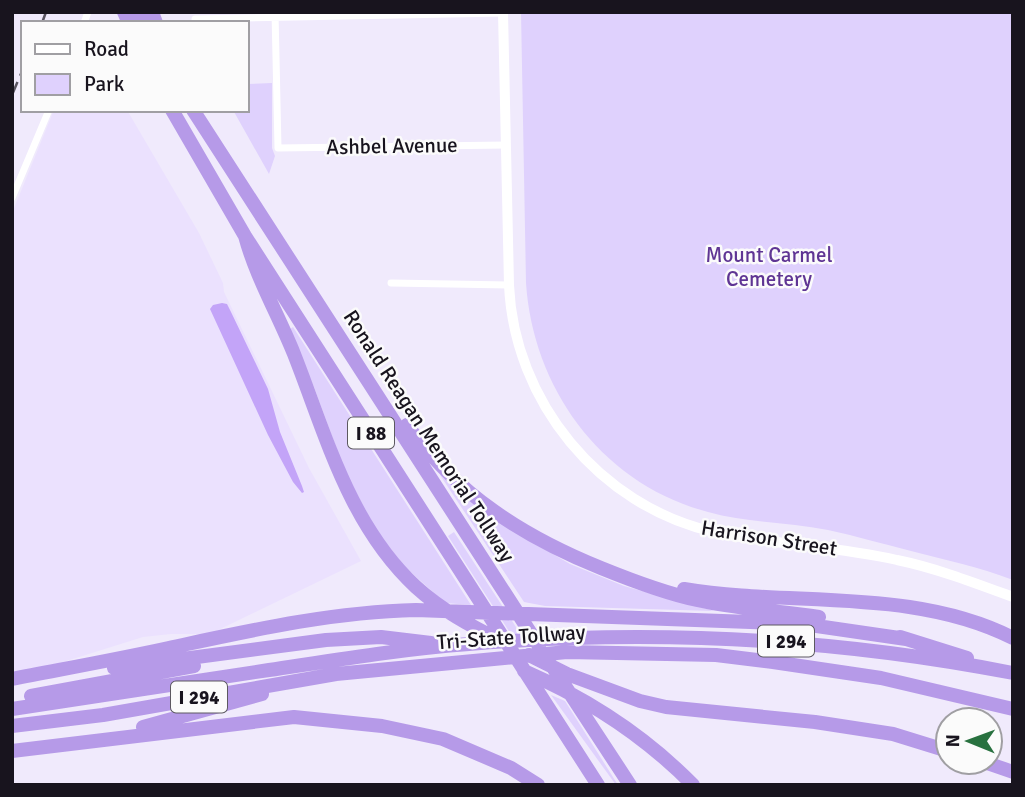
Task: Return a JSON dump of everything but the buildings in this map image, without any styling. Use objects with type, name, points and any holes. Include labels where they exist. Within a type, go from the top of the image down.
[{"type":"highway","name":"I 88","points":[[173,112],[245,236],[598,785]]},
{"type":"highway","name":"Ronald Reagan Memorial Tollway","points":[[195,113],[630,785]]},
{"type":"highway","points":[[245,236],[251,258],[293,352],[336,467],[350,495],[380,547],[403,574],[431,600],[467,623],[567,674],[640,701],[676,708],[815,722],[893,734],[934,747]]},
{"type":"highway","points":[[348,349],[374,378],[409,428],[436,460],[491,510],[536,539],[650,588],[700,601],[833,620],[906,639],[1012,673]]},
{"type":"highway","points":[[609,572],[704,592],[900,606],[973,622],[1013,638]]},
{"type":"highway","points":[[12,679],[327,616],[365,611],[416,610],[803,624],[906,639]]},
{"type":"highway","name":"Tri-State Tollway","points":[[12,709],[377,654],[558,638],[640,636],[775,640],[925,658],[1012,673]]},
{"type":"highway","points":[[12,679],[352,638],[400,638],[482,655],[543,680],[597,708],[656,750],[693,785]]},
{"type":"highway","points":[[12,699],[268,652],[298,644]]},
{"type":"highway","name":"Tri-State Tollway","points":[[12,726],[103,715],[385,668],[567,652],[716,655],[784,663],[881,678],[1013,709]]},
{"type":"highway","points":[[102,739],[309,679]]},
{"type":"highway","points":[[16,750],[293,717],[382,726],[443,739],[511,768],[538,785]]},
{"type":"main road","name":"Harrison Street","points":[[503,13],[512,317],[533,384],[544,406],[571,443],[592,467],[636,500],[682,522],[711,531],[898,560],[1013,597]]},
{"type":"street","points":[[195,19],[275,14],[503,13]]},
{"type":"street","name":"Ashbel Avenue","points":[[275,14],[278,148],[506,145]]},
{"type":"street","points":[[12,198],[48,112]]},
{"type":"street","points":[[391,283],[509,285]]},
{"type":"shaded area","points":[[53,112],[128,112],[199,233],[223,283],[224,292],[309,468],[361,561],[210,634],[143,637],[12,678],[12,213]]},
{"type":"shaded area","points":[[227,304],[268,389],[280,432],[304,492],[302,493],[293,482],[268,435],[210,309],[213,305]]},
{"type":"green space","name":"Mount Carmel Cemetery","points":[[521,12],[1013,12],[1013,580],[988,571],[828,530],[708,512],[670,498],[636,479],[606,455],[580,427],[559,395],[542,360],[531,322],[526,283]]},
{"type":"green space","points":[[272,83],[272,148],[275,156],[269,174],[234,112],[248,112],[248,84]]},
{"type":"green space","points":[[293,327],[471,605],[445,603],[404,566],[377,531],[346,474],[314,387],[289,330]]},
{"type":"green space","points":[[441,474],[507,527],[570,564],[624,586],[714,611],[545,606],[524,602]]},
{"type":"green space","points":[[454,532],[529,647],[514,639],[448,536]]},
{"type":"green space","points":[[551,695],[565,701],[618,785],[616,785]]},
{"type":"railway","points":[[43,21],[46,12]]},
{"type":"railway","points":[[12,95],[21,74]]}]
